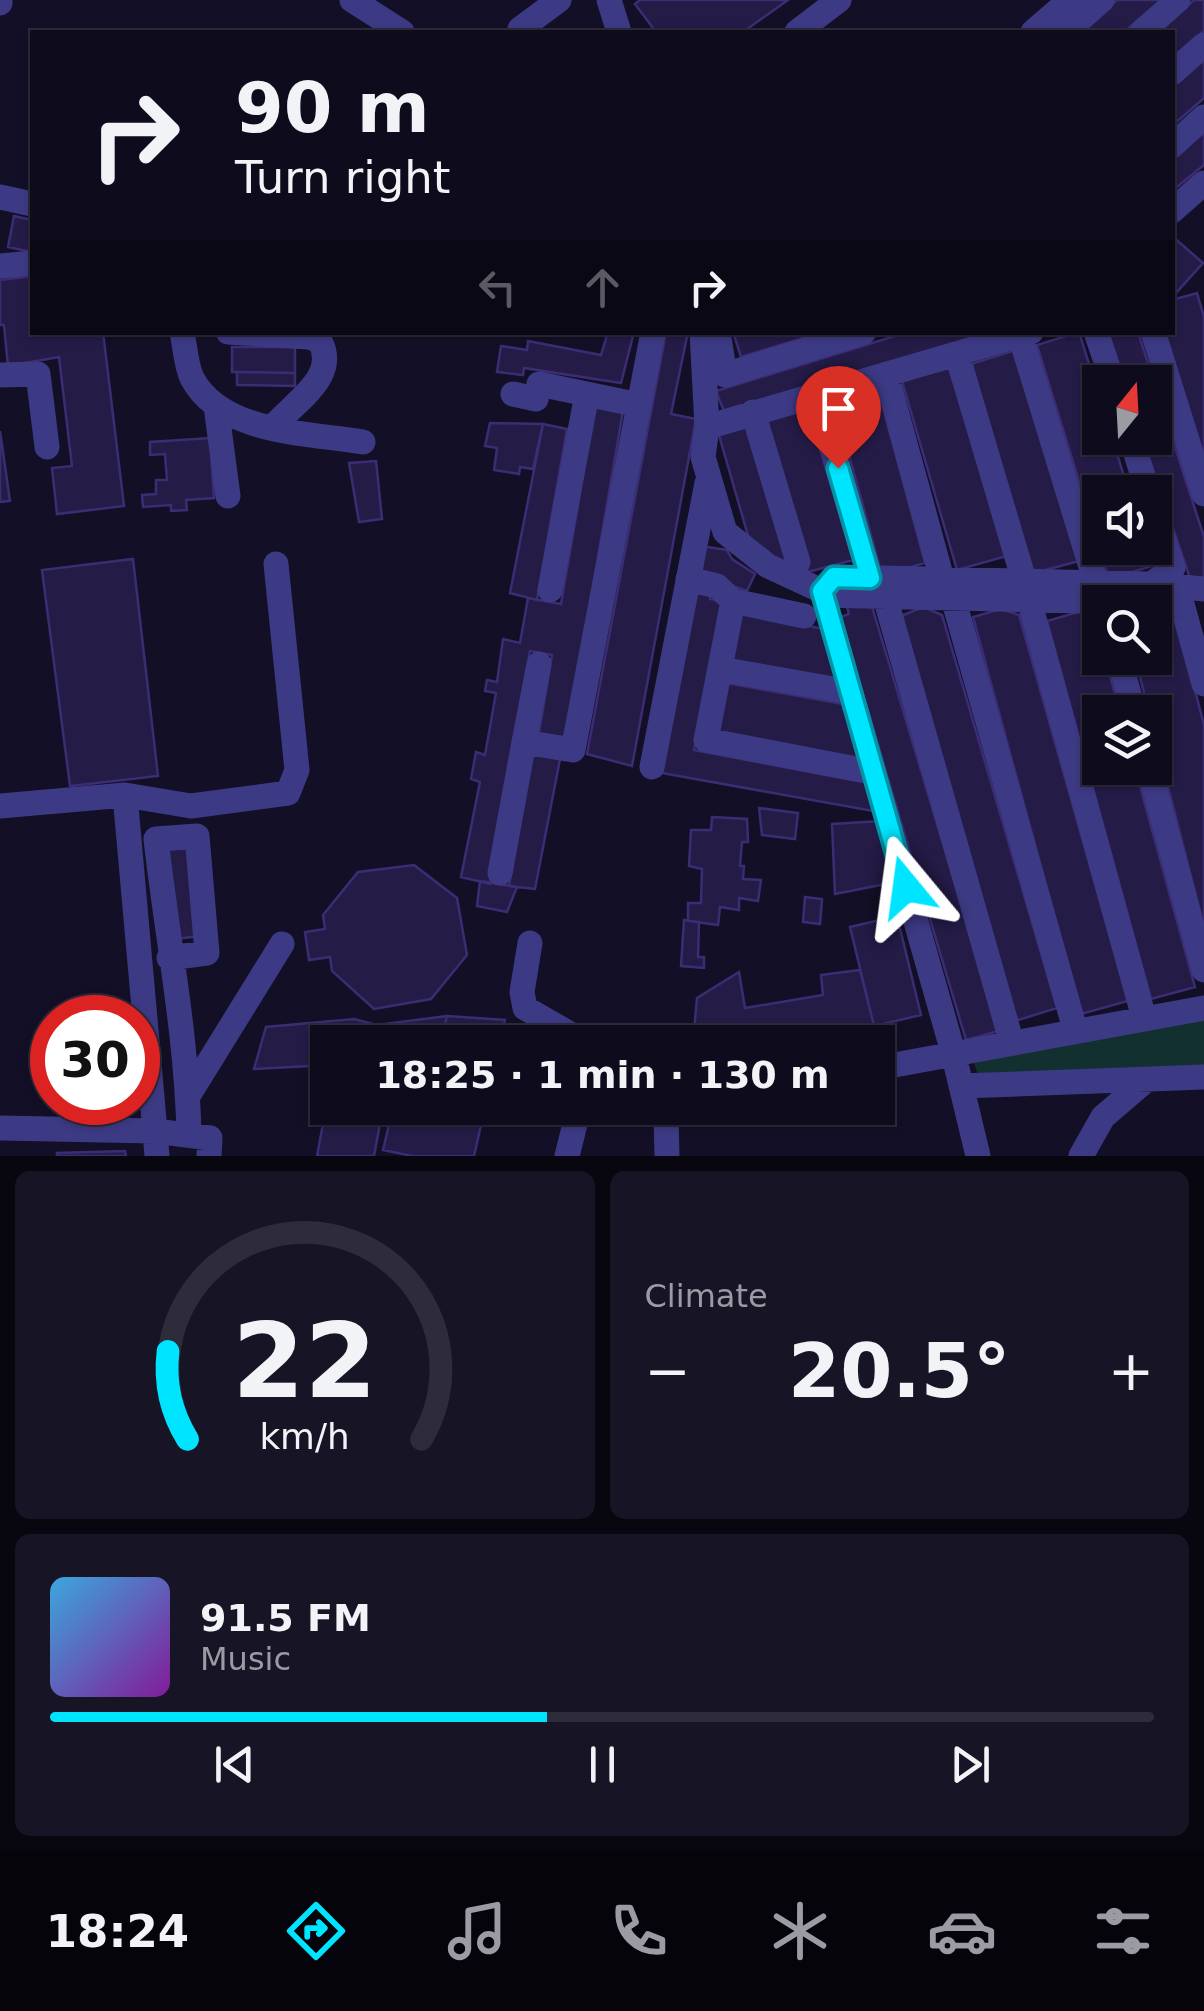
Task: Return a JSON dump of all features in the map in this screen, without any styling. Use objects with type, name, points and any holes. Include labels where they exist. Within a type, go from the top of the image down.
[{"type":"street","points":[[352,0],[399,30]]},
{"type":"street","points":[[521,30],[560,0]]},
{"type":"street","points":[[609,0],[610,14],[618,30]]},
{"type":"street","points":[[799,30],[839,0]]},
{"type":"street","points":[[1035,30],[1070,0]]},
{"type":"street","points":[[1068,30],[1102,0]]},
{"type":"street","points":[[1144,30],[1178,0]]},
{"type":"street","points":[[1175,70],[1204,45]]},
{"type":"street","points":[[1175,143],[1204,117]]},
{"type":"street","points":[[1175,208],[1204,183]]},
{"type":"street","points":[[0,197],[30,204]]},
{"type":"street","points":[[0,266],[30,263]]},
{"type":"street","points":[[183,335],[192,378],[216,406],[239,418],[273,427],[363,442]]},
{"type":"street","points":[[273,427],[322,378],[328,365],[320,341],[277,335]]},
{"type":"street","points":[[524,742],[573,750],[652,335]]},
{"type":"street","points":[[702,335],[708,427],[702,457],[707,483],[725,532],[768,566],[822,593],[954,1052],[978,1156]]},
{"type":"street","points":[[718,335],[724,375],[854,335]]},
{"type":"street","points":[[708,427],[1023,335]]},
{"type":"street","points":[[1026,335],[1099,585]]},
{"type":"street","points":[[1097,335],[1107,365]]},
{"type":"street","points":[[1154,335],[1204,494]]},
{"type":"street","points":[[957,354],[1144,1018]]},
{"type":"street","points":[[0,375],[38,374],[48,447]]},
{"type":"street","points":[[886,374],[1075,1029]]},
{"type":"street","points":[[513,394],[536,399],[539,384],[639,405]]},
{"type":"street","points":[[550,590],[586,394]]},
{"type":"street","points":[[817,394],[1011,1040]]},
{"type":"street","points":[[216,406],[228,496]]},
{"type":"street","points":[[754,412],[798,562]]},
{"type":"street","points":[[652,766],[707,483]]},
{"type":"street","points":[[0,806],[125,795],[191,806],[288,793],[298,770],[276,564]]},
{"type":"street","points":[[1159,585],[1172,565]]},
{"type":"street","points":[[822,593],[834,577],[877,587],[1082,595]]},
{"type":"street","points":[[688,579],[717,586],[733,602],[804,616]]},
{"type":"street","points":[[1172,591],[1204,588]]},
{"type":"street","points":[[1172,600],[1182,604],[1204,684]]},
{"type":"street","points":[[733,602],[706,740],[872,772]]},
{"type":"street","points":[[500,873],[538,664]]},
{"type":"street","points":[[720,669],[850,692]]},
{"type":"street","points":[[1154,785],[1204,970]]},
{"type":"street","points":[[125,795],[156,1143]]},
{"type":"street","points":[[169,958],[207,954],[197,836],[156,838],[169,958],[188,1096],[188,1135]]},
{"type":"street","points":[[530,943],[522,992],[525,1008],[554,1025]]},
{"type":"street","points":[[188,1096],[282,944]]},
{"type":"street","points":[[895,1064],[1011,1040],[1204,1008]]},
{"type":"street","points":[[961,1086],[1204,1077]]},
{"type":"street","points":[[1081,1156],[1103,1117],[1145,1081]]},
{"type":"street","points":[[567,1156],[575,1125]]},
{"type":"street","points":[[666,1125],[667,1156]]},
{"type":"street","points":[[0,1128],[156,1143],[188,1135],[210,1138],[209,1156]]},
{"type":"green space","points":[[1204,1017],[1204,1069],[978,1075],[974,1063]]},
{"type":"building","points":[[640,0],[788,0],[746,30],[654,30],[635,4]]},
{"type":"building","points":[[1117,0],[1161,0],[1126,30],[1082,30]]},
{"type":"building","points":[[1194,0],[1204,0],[1204,31],[1175,56],[1175,30],[1160,30]]},
{"type":"building","points":[[1204,59],[1204,98],[1175,123],[1175,84]]},
{"type":"building","points":[[1204,130],[1204,165],[1175,189],[1175,154]]},
{"type":"building","points":[[14,216],[30,220],[30,252],[8,247]]},
{"type":"building","points":[[1175,239],[1203,263],[1175,294]]},
{"type":"building","points":[[30,276],[30,335],[103,335],[124,506],[57,514],[52,468],[72,466],[59,357],[8,366],[4,325],[0,325],[0,280]]},
{"type":"building","points":[[1197,293],[1204,317],[1204,458],[1166,335],[1175,335],[1175,299]]},
{"type":"building","points":[[607,335],[633,335],[621,383],[524,368],[523,375],[497,372],[501,346],[527,350],[528,341],[601,355]]},
{"type":"building","points":[[665,335],[687,335],[671,414],[696,419],[632,766],[587,754]]},
{"type":"building","points":[[734,335],[813,335],[741,357]]},
{"type":"building","points":[[898,335],[990,335],[725,414],[716,391]]},
{"type":"building","points":[[1069,335],[1080,335],[1089,365],[1082,365],[1082,455],[1117,455],[1124,475],[1082,475],[1082,491],[1037,345]]},
{"type":"building","points":[[1107,335],[1139,335],[1149,365],[1117,365]]},
{"type":"building","points":[[232,347],[295,347],[295,373],[232,372]]},
{"type":"building","points":[[1016,350],[1079,561],[1034,573],[971,364]]},
{"type":"building","points":[[949,368],[1007,556],[957,570],[902,381]]},
{"type":"building","points":[[237,372],[295,373],[295,386],[237,385]]},
{"type":"building","points":[[878,389],[925,563],[882,575],[834,400]]},
{"type":"building","points":[[595,406],[623,411],[566,744],[538,739],[552,655],[530,651],[490,884],[461,877],[480,782],[471,779],[476,752],[485,755],[496,693],[485,691],[487,680],[497,682],[503,639],[520,643],[528,598],[561,604]]},
{"type":"building","points":[[808,409],[853,560],[808,572],[764,421]]},
{"type":"building","points":[[490,423],[543,424],[533,469],[520,467],[519,474],[494,470],[497,448],[485,446]]},
{"type":"building","points":[[543,424],[567,429],[537,600],[510,593]]},
{"type":"building","points":[[750,426],[790,569],[751,546],[719,435]]},
{"type":"building","points":[[0,431],[10,501],[0,502]]},
{"type":"building","points":[[210,438],[214,498],[186,500],[187,510],[171,511],[171,505],[143,507],[142,495],[156,494],[156,480],[167,480],[165,454],[150,455],[150,442]]},
{"type":"building","points":[[1172,438],[1204,537],[1204,580],[1192,584],[1172,526],[1172,475],[1155,475],[1148,455],[1172,455]]},
{"type":"building","points":[[376,461],[382,519],[359,522],[349,463]]},
{"type":"building","points":[[701,546],[727,550],[732,559],[755,574],[747,591],[695,573]]},
{"type":"building","points":[[133,559],[158,776],[70,786],[42,570]]},
{"type":"building","points":[[1105,565],[1152,566],[1109,579]]},
{"type":"building","points":[[696,586],[712,589],[710,599],[722,601],[694,750],[868,783],[873,811],[662,773]]},
{"type":"building","points":[[870,600],[999,1031],[966,1040],[840,617],[849,614],[847,607]]},
{"type":"building","points":[[923,607],[942,615],[1057,1008],[1012,1022],[896,618]]},
{"type":"building","points":[[1001,609],[1019,615],[1128,1001],[1081,1014],[973,617]]},
{"type":"building","points":[[1082,611],[1082,675],[1110,675],[1115,695],[1082,695],[1082,748],[1047,621]]},
{"type":"building","points":[[739,612],[824,629],[838,681],[730,662]]},
{"type":"building","points":[[1172,613],[1175,614],[1204,725],[1204,927],[1168,785],[1172,785],[1172,695],[1145,695],[1139,675],[1172,675]]},
{"type":"building","points":[[726,683],[843,704],[858,759],[717,734]]},
{"type":"building","points":[[531,753],[560,759],[535,889],[509,886]]},
{"type":"building","points":[[1092,785],[1140,785],[1195,987],[1151,999]]},
{"type":"building","points":[[759,808],[798,813],[795,839],[762,835]]},
{"type":"building","points":[[712,817],[747,819],[748,842],[742,842],[740,866],[744,866],[743,879],[761,880],[758,901],[739,898],[739,910],[720,907],[718,925],[688,921],[688,903],[701,903],[702,869],[689,866],[691,830],[711,830]]},
{"type":"building","points":[[881,821],[896,882],[835,894],[832,824]]},
{"type":"building","points":[[190,848],[199,936],[176,939],[167,850]]},
{"type":"building","points":[[414,865],[457,898],[467,955],[431,999],[374,1009],[332,971],[330,957],[309,960],[305,932],[325,929],[323,915],[358,872]]},
{"type":"building","points":[[480,881],[517,887],[507,912],[477,906]]},
{"type":"building","points":[[805,897],[822,899],[820,924],[803,922]]},
{"type":"building","points":[[897,916],[921,1015],[874,1025],[850,927]]},
{"type":"building","points":[[684,920],[699,922],[698,957],[704,957],[704,968],[681,966]]},
{"type":"building","points":[[860,970],[874,1025],[695,1025],[697,998],[739,972],[745,1008],[823,995],[821,975]]},
{"type":"building","points":[[447,1016],[445,1025],[377,1025]]},
{"type":"building","points":[[447,1016],[505,1020],[504,1025],[445,1025]]},
{"type":"building","points":[[354,1019],[377,1025],[310,1025],[310,1066],[254,1069],[266,1027]]},
{"type":"building","points":[[323,1125],[380,1125],[374,1156],[317,1156]]},
{"type":"building","points":[[389,1125],[481,1125],[474,1156],[412,1156],[383,1150]]},
{"type":"building","points":[[125,1151],[126,1156],[57,1156],[57,1153]]},
{"type":"route","points":[[838,468],[870,578],[834,577],[822,591],[906,887]]}]
